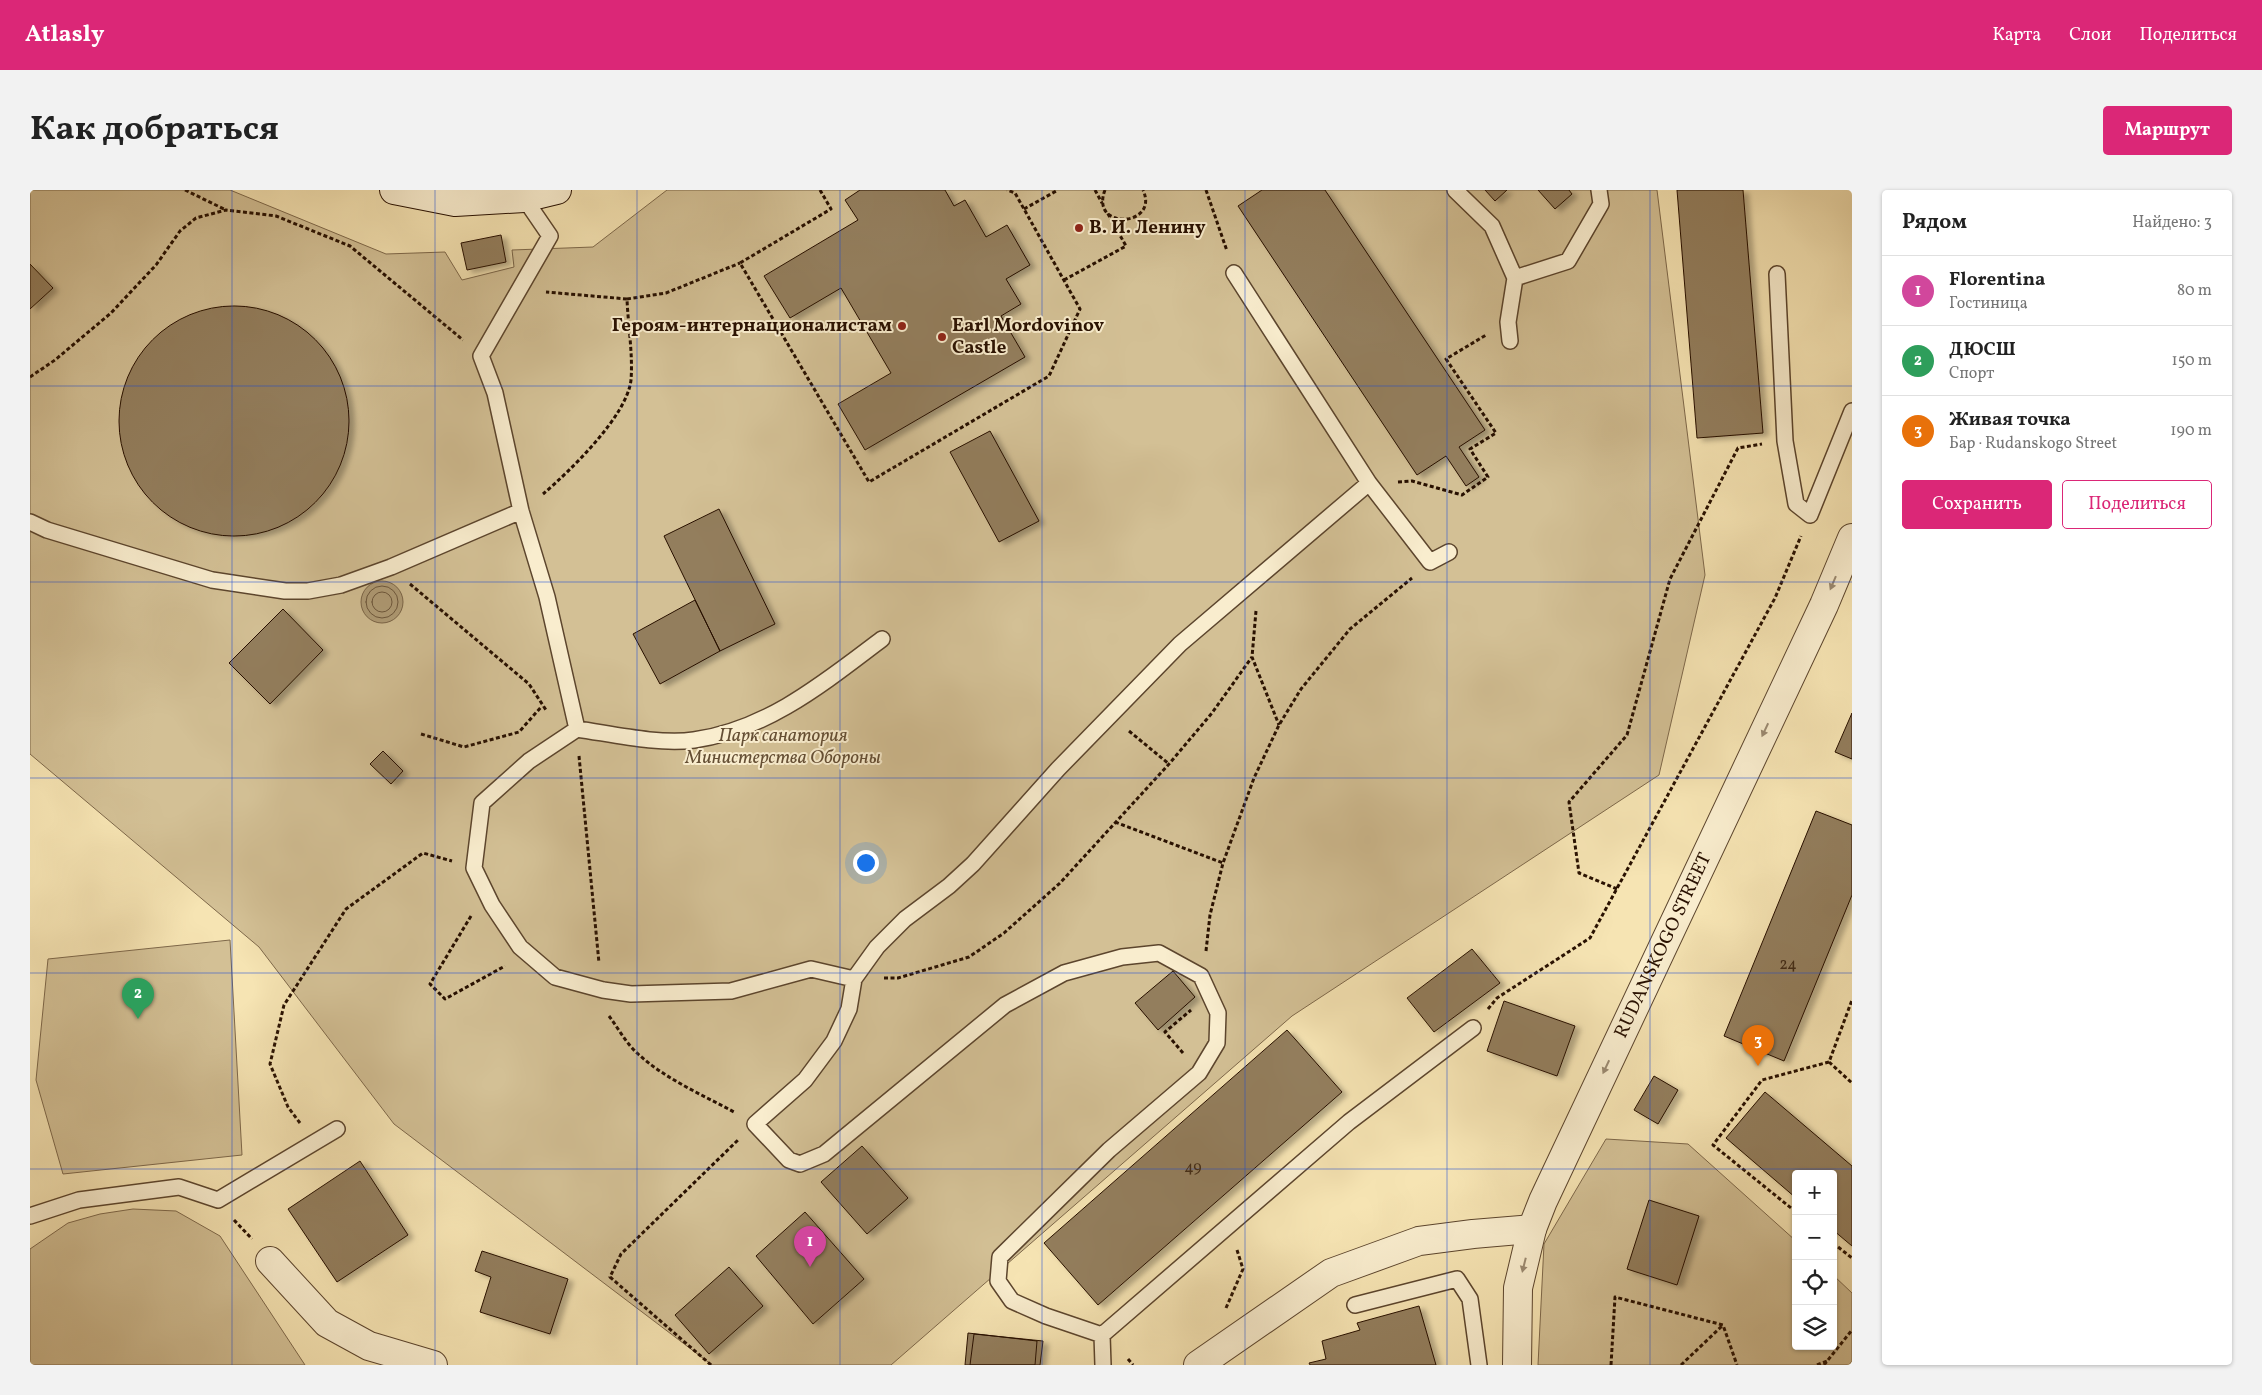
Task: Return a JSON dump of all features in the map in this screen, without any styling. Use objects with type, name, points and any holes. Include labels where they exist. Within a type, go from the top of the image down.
[{"type":"street","points":[[394,190],[456,202],[524,198],[556,190]]},
{"type":"street","name":"RUDANSKOGO STREET","points":[[1516,1365],[1518,1288],[1532,1229],[1819,614],[1852,538]]},
{"type":"street","points":[[1198,1365],[1331,1273],[1419,1242],[1473,1234],[1532,1229]]},
{"type":"street","points":[[270,1260],[326,1323],[369,1346],[433,1365]]},
{"type":"lane","points":[[1455,190],[1492,226],[1515,278],[1508,322],[1510,341]]},
{"type":"lane","points":[[1515,278],[1568,261],[1601,204],[1599,190]]},
{"type":"lane","points":[[524,198],[550,236],[481,356],[495,393],[521,511],[546,598],[577,729]]},
{"type":"lane","points":[[1234,273],[1369,483],[1430,562],[1449,552]]},
{"type":"lane","points":[[1777,274],[1785,441],[1796,504],[1810,515],[1852,410]]},
{"type":"lane","points":[[1102,1335],[1046,1316],[1012,1301],[998,1281],[1000,1257],[1109,1150],[1199,1073],[1217,1044],[1218,1013],[1203,981],[1159,953],[1122,957],[1064,973],[1005,1006],[824,1154],[812,1160],[800,1164],[789,1160],[754,1124],[805,1080],[834,1041],[849,1009],[854,979],[877,948],[905,920],[949,886],[973,864],[1058,769],[1180,644],[1369,483]]},
{"type":"lane","points":[[30,522],[47,530],[212,580],[285,591],[308,591],[341,585],[391,568],[521,511]]},
{"type":"lane","points":[[854,979],[811,969],[731,991],[631,994],[603,990],[555,977],[520,947],[486,892],[474,868],[482,803],[529,761],[577,729],[647,739],[692,740],[732,732],[772,715],[830,678],[882,639]]},
{"type":"lane","points":[[1102,1335],[1349,1122],[1473,1028]]},
{"type":"lane","points":[[30,1216],[79,1200],[179,1187],[218,1200],[337,1129]]},
{"type":"lane","points":[[1355,1305],[1457,1279],[1470,1299],[1479,1365]]},
{"type":"lane","points":[[1102,1335],[1103,1365]]},
{"type":"path","points":[[185,190],[226,210],[276,216],[350,246],[481,356]]},
{"type":"path","points":[[520,290],[627,299],[666,293],[740,263],[831,209],[820,190]]},
{"type":"path","points":[[740,263],[869,482],[1049,376],[1080,309],[1015,193],[1007,190]]},
{"type":"path","points":[[1024,209],[1058,190]]},
{"type":"path","points":[[1064,280],[1126,246],[1095,190]]},
{"type":"path","points":[[1104,206],[1105,190]]},
{"type":"path","points":[[1107,212],[1119,220],[1133,218],[1138,215],[1145,203],[1146,196],[1143,190]]},
{"type":"path","points":[[1206,190],[1234,273]]},
{"type":"path","points":[[30,377],[55,360],[111,313],[156,265],[180,230],[196,218],[226,210]]},
{"type":"path","points":[[521,511],[569,472],[621,409],[631,381],[627,299]]},
{"type":"path","points":[[1369,483],[1412,481],[1462,495],[1488,477],[1470,449],[1496,433],[1446,359],[1508,322]]},
{"type":"path","points":[[1617,889],[1579,873],[1569,802],[1626,735],[1670,579],[1738,448],[1785,441]]},
{"type":"path","points":[[1473,1028],[1497,998],[1590,938],[1775,598],[1810,515]]},
{"type":"path","points":[[1199,1073],[1165,1032],[1197,1004],[1203,981],[1210,915],[1223,863],[1254,778],[1279,725],[1301,689],[1350,629],[1430,562]]},
{"type":"path","points":[[391,568],[529,684],[542,706],[556,720],[577,729],[606,1011],[636,1052],[664,1076],[694,1090],[754,1124],[621,1254],[610,1277],[711,1365]]},
{"type":"path","points":[[1261,574],[1252,657],[1279,725]]},
{"type":"path","points":[[854,979],[898,978],[969,957],[1004,933],[1060,883],[1169,764],[1212,713],[1252,657]]},
{"type":"path","points":[[421,734],[464,747],[519,732],[542,706]]},
{"type":"path","points":[[1110,715],[1169,764]]},
{"type":"path","points":[[1115,822],[1223,863]]},
{"type":"path","points":[[314,1143],[288,1107],[270,1064],[284,1005],[346,909],[424,853],[474,868]]},
{"type":"path","points":[[486,892],[430,984],[445,999],[528,954]]},
{"type":"path","points":[[1829,1062],[1852,1000]]},
{"type":"path","points":[[1829,1062],[1852,1083]]},
{"type":"path","points":[[1792,1209],[1712,1145],[1762,1080],[1829,1062]]},
{"type":"path","points":[[218,1200],[270,1260]]},
{"type":"path","points":[[1230,1225],[1243,1269],[1225,1306],[1237,1337]]},
{"type":"path","points":[[1837,1246],[1852,1258]]},
{"type":"path","points":[[1611,1365],[1615,1297],[1723,1325]]},
{"type":"path","points":[[1681,1365],[1723,1325]]},
{"type":"path","points":[[1723,1325],[1737,1365]]},
{"type":"path","points":[[1824,1365],[1852,1330]]},
{"type":"path","points":[[1817,1365],[1828,1361]]},
{"type":"green space","name":"Парк санатория Министерства Обороны","points":[[30,190],[230,190],[386,254],[445,252],[462,280],[514,267],[512,250],[593,247],[667,190],[1657,190],[1705,575],[1659,775],[1292,1016],[891,1365],[712,1365],[394,1124],[259,947],[30,754]]},
{"type":"green space","points":[[230,940],[242,1155],[63,1174],[36,1080],[48,959]]},
{"type":"green space","points":[[1606,1139],[1688,1144],[1792,1237],[1792,1350],[1837,1350],[1837,1279],[1852,1293],[1852,1361],[1849,1365],[1538,1365],[1544,1244]]},
{"type":"green space","points":[[133,1209],[176,1211],[220,1236],[305,1365],[30,1365],[30,1249],[68,1223],[100,1214]]},
{"type":"water","points":[[386,581],[394,584],[400,590],[403,602],[400,614],[394,620],[378,623],[370,620],[364,614],[361,598],[364,590],[370,584]]},
{"type":"building","name":"Earl Mordovinov Castle","points":[[860,190],[945,190],[954,206],[965,200],[986,237],[1007,225],[1030,265],[1006,279],[1021,304],[1001,316],[1025,357],[865,450],[838,404],[891,373],[841,288],[790,318],[764,276],[858,220],[845,200]]},
{"type":"building","points":[[1262,190],[1325,190],[1485,430],[1459,447],[1479,477],[1466,486],[1446,456],[1417,475],[1238,206]]},
{"type":"building","points":[[1485,190],[1507,190],[1495,201]]},
{"type":"building","points":[[1538,190],[1569,190],[1572,194],[1555,209]]},
{"type":"building","points":[[1677,190],[1743,190],[1763,433],[1697,438]]},
{"type":"building","points":[[501,235],[506,262],[467,270],[461,243]]},
{"type":"building","points":[[30,264],[53,288],[30,309]]},
{"type":"building","points":[[234,306],[256,308],[278,315],[307,332],[323,348],[335,367],[344,388],[349,421],[347,443],[340,465],[323,494],[307,510],[288,522],[267,531],[234,536],[212,534],[190,527],[161,510],[145,494],[133,475],[124,454],[119,421],[121,399],[128,377],[145,348],[161,332],[180,320],[201,311]]},
{"type":"building","points":[[990,431],[1039,521],[999,542],[950,452]]},
{"type":"building","points":[[719,509],[775,624],[720,651],[664,536]]},
{"type":"building","points":[[695,600],[720,651],[660,684],[633,634]]},
{"type":"building","points":[[283,609],[323,650],[270,704],[229,663]]},
{"type":"building","points":[[1852,713],[1852,759],[1835,752]]},
{"type":"building","points":[[383,751],[403,771],[391,784],[370,764]]},
{"type":"building","points":[[1816,811],[1852,825],[1852,895],[1784,1061],[1724,1036]]},
{"type":"building","points":[[1472,949],[1500,983],[1434,1032],[1407,998]]},
{"type":"building","points":[[1173,971],[1195,997],[1158,1030],[1135,1003]]},
{"type":"building","points":[[1504,1001],[1575,1026],[1557,1076],[1487,1051]]},
{"type":"building","points":[[1287,1030],[1342,1092],[1098,1305],[1044,1243]]},
{"type":"building","points":[[1654,1076],[1678,1090],[1658,1124],[1634,1110]]},
{"type":"building","points":[[1765,1092],[1852,1166],[1852,1246],[1837,1233],[1837,1170],[1792,1170],[1792,1195],[1726,1138]]},
{"type":"building","points":[[862,1146],[908,1198],[867,1234],[821,1182]]},
{"type":"building","points":[[360,1161],[408,1235],[337,1282],[288,1209]]},
{"type":"building","points":[[1649,1200],[1699,1216],[1677,1285],[1627,1269]]},
{"type":"building","points":[[805,1212],[864,1279],[813,1324],[756,1256]]},
{"type":"building","points":[[482,1251],[568,1279],[550,1334],[480,1312],[491,1277],[475,1271]]},
{"type":"building","points":[[729,1267],[763,1306],[709,1354],[675,1315]]},
{"type":"building","points":[[1419,1306],[1436,1365],[1310,1365],[1309,1363],[1326,1359],[1322,1341],[1360,1330],[1357,1323]]},
{"type":"building","points":[[968,1333],[1037,1341],[1035,1365],[965,1365]]},
{"type":"building","points":[[974,1334],[1043,1341],[1040,1365],[970,1365]]},
{"type":"place","name":"В. И. Ленину","points":[[1079,228]]},
{"type":"place","name":"Героям-интернационалистам","points":[[902,326]]},
{"type":"place","name":"Earl Mordovinov Castle","points":[[942,337]]},
{"type":"place","name":"ДЮСШ","points":[[138,1019]]},
{"type":"place","name":"Живая точка","points":[[1758,1066]]},
{"type":"place","name":"Florentina","points":[[810,1267]]}]
